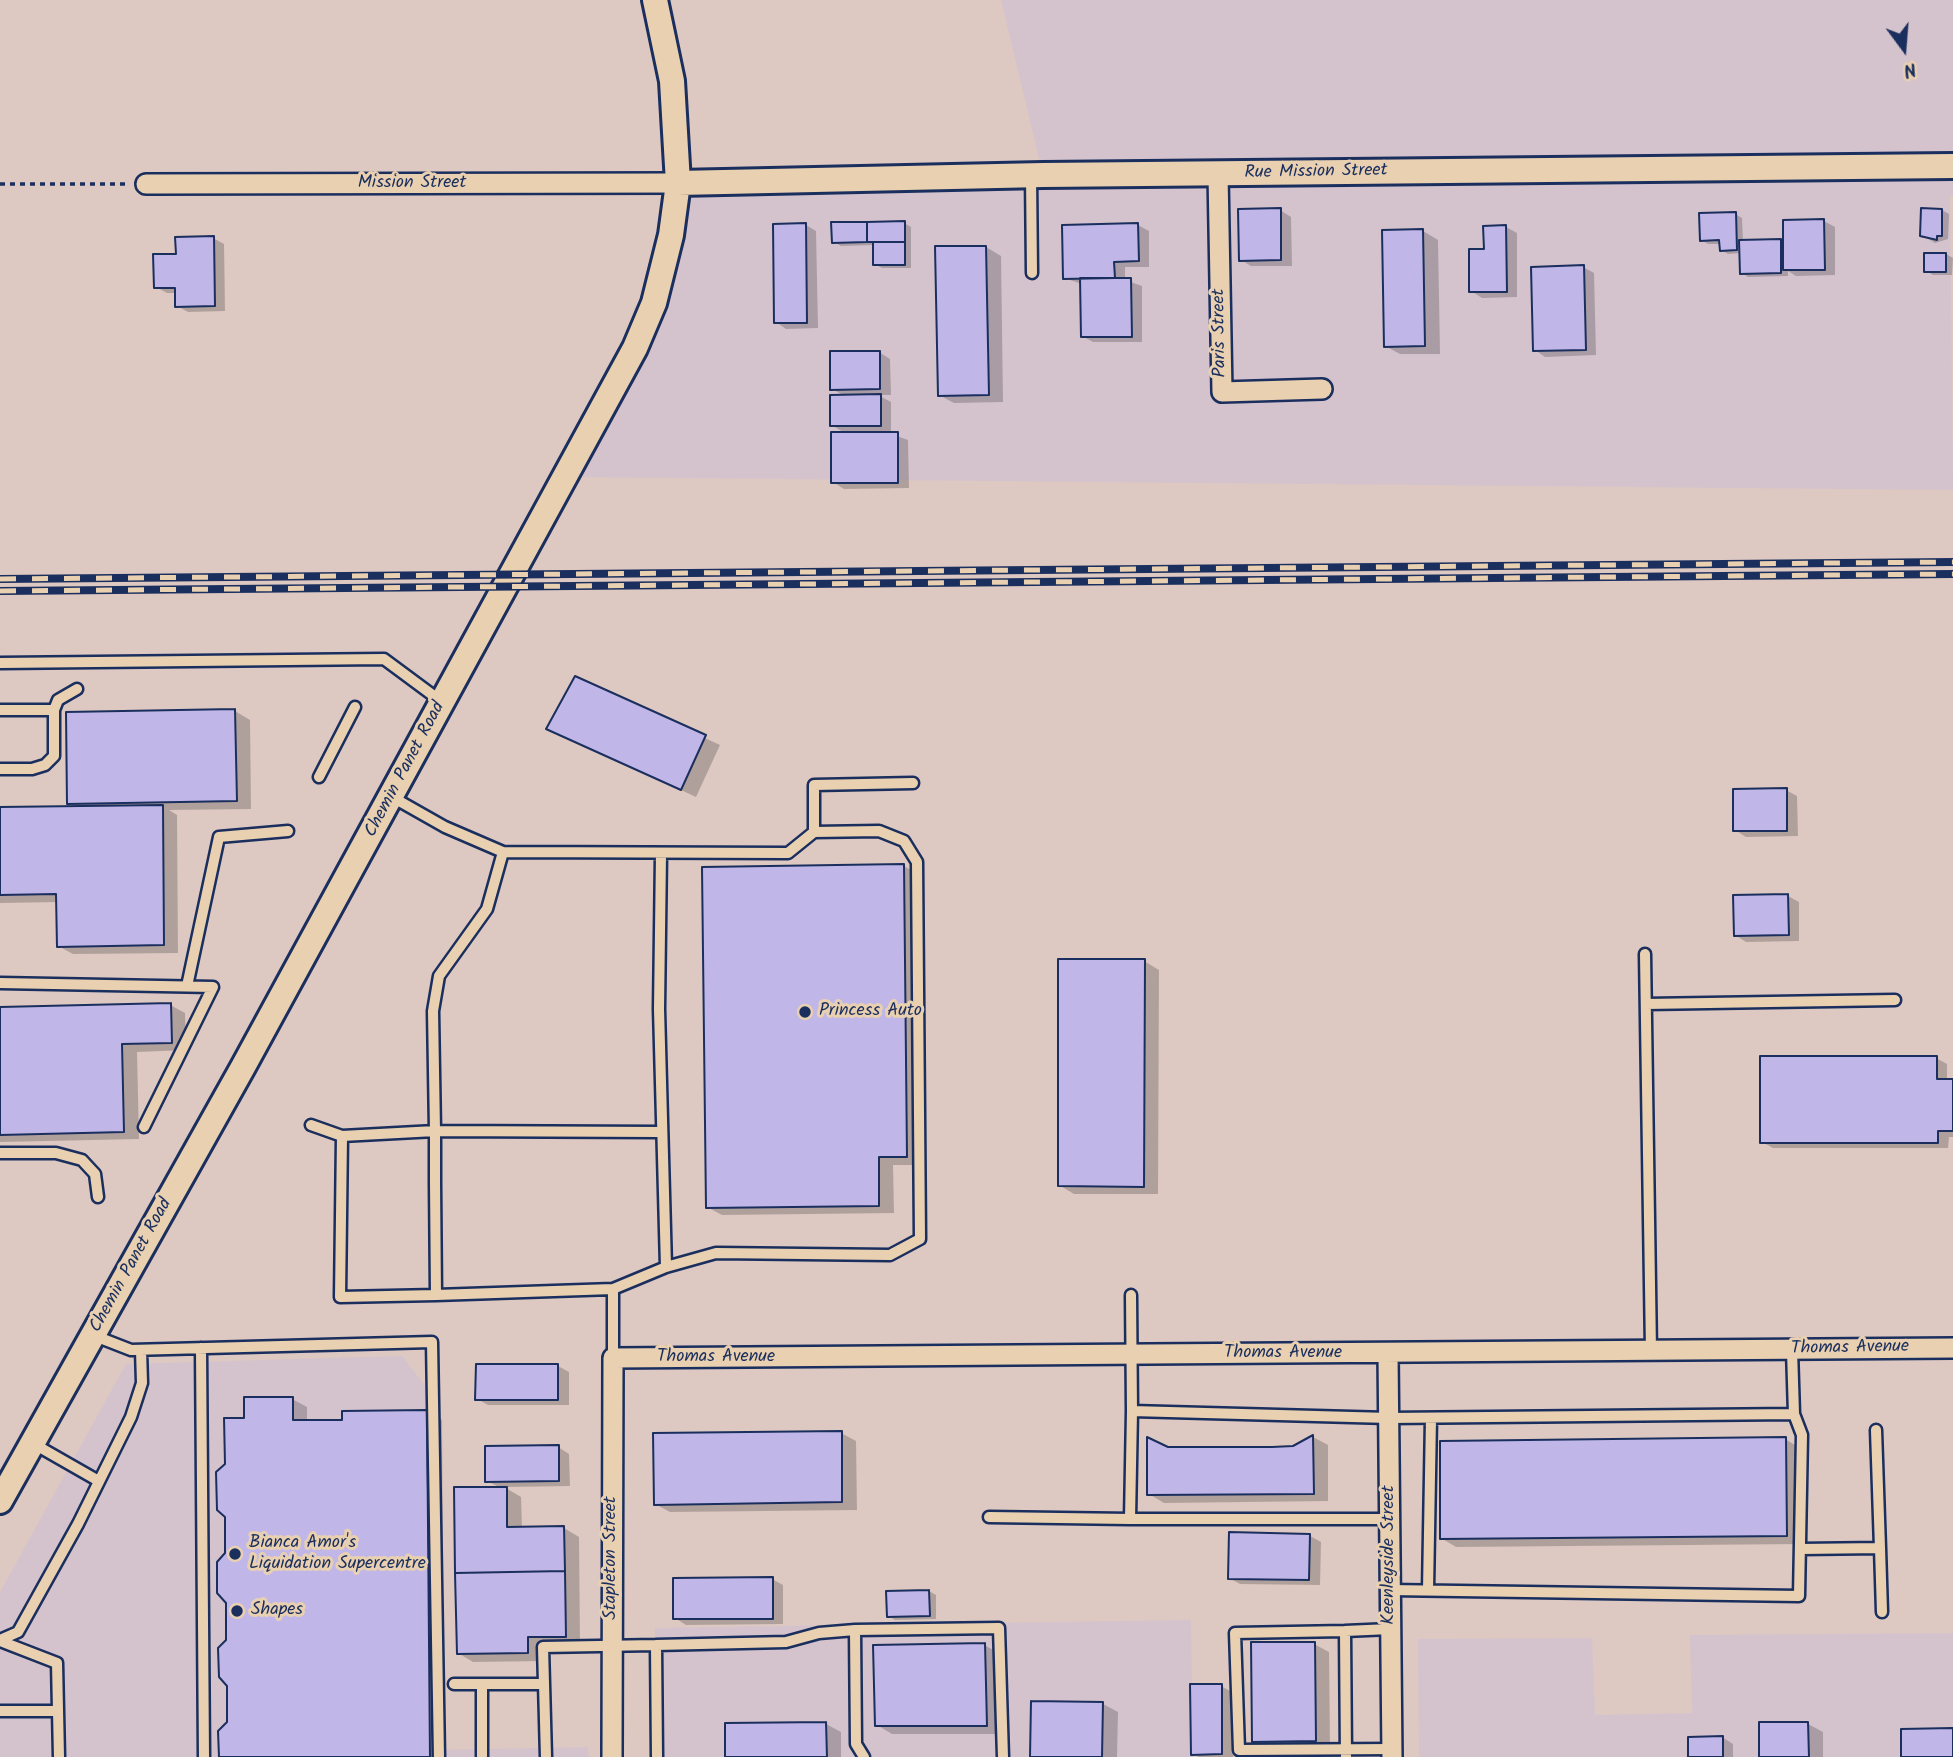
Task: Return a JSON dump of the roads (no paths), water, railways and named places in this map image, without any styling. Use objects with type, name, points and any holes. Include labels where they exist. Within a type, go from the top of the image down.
[{"type":"street","name":"Chemin Panet Road","points":[[0,1501],[391,797],[635,348],[654,303],[671,234],[678,183],[672,81],[655,0]]},
{"type":"street","name":"Rue Mission Street","points":[[678,183],[1031,175],[1953,166]]},
{"type":"street","name":"Paris Street","points":[[1217,174],[1222,393],[1322,389]]},
{"type":"street","name":"Mission Street","points":[[146,184],[678,183]]},
{"type":"street","name":"Thomas Avenue","points":[[613,1358],[1953,1348]]},
{"type":"street","name":"Keenleyside Street","points":[[1388,1353],[1392,1753]]},
{"type":"street","name":"Stapleton Street","points":[[612,1757],[613,1358]]},
{"type":"lane","points":[[1031,175],[1032,273]]},
{"type":"lane","points":[[0,663],[384,659],[442,702]]},
{"type":"lane","points":[[0,769],[32,769],[45,765],[54,756],[54,710],[58,700],[77,689]]},
{"type":"lane","points":[[320,777],[355,707]]},
{"type":"lane","points":[[0,710],[54,710]]},
{"type":"lane","points":[[814,832],[814,785],[913,783]]},
{"type":"lane","points":[[342,1136],[340,1297],[613,1289],[666,1267],[716,1253],[890,1255],[920,1239],[917,862],[904,841],[879,831],[814,832],[788,853],[503,852],[445,827],[391,797]]},
{"type":"lane","points":[[187,986],[219,838],[288,831]]},
{"type":"lane","points":[[436,1295],[433,1011],[439,976],[487,909],[503,852]]},
{"type":"lane","points":[[661,854],[661,1132],[666,1267]]},
{"type":"lane","points":[[1645,954],[1651,1351]]},
{"type":"lane","points":[[0,984],[213,987],[144,1127]]},
{"type":"lane","points":[[1646,1004],[1895,1000]]},
{"type":"lane","points":[[311,1125],[342,1136],[435,1130],[661,1132]]},
{"type":"lane","points":[[0,1153],[56,1153],[82,1160],[94,1174],[98,1198]]},
{"type":"lane","points":[[613,1289],[613,1358]]},
{"type":"lane","points":[[1130,1294],[1130,1519]]},
{"type":"lane","points":[[93,1336],[131,1350],[432,1342],[439,1757]]},
{"type":"lane","points":[[201,1348],[204,1757]]},
{"type":"lane","points":[[0,1640],[18,1632],[78,1524],[139,1396],[142,1383],[141,1350]]},
{"type":"lane","points":[[1390,1590],[1800,1596],[1802,1435],[1794,1414],[1792,1350]]},
{"type":"lane","points":[[1132,1411],[1389,1418],[1794,1414]]},
{"type":"lane","points":[[1428,1590],[1431,1418]]},
{"type":"lane","points":[[1876,1430],[1882,1612]]},
{"type":"lane","points":[[33,1443],[97,1480]]},
{"type":"lane","points":[[989,1517],[1390,1519]]},
{"type":"lane","points":[[1801,1549],[1880,1548]]},
{"type":"lane","points":[[546,1757],[543,1647],[786,1642],[819,1633],[855,1630],[999,1628],[1003,1757]]},
{"type":"lane","points":[[1390,1629],[1235,1633],[1239,1750],[1392,1753]]},
{"type":"lane","points":[[855,1630],[856,1744],[864,1757]]},
{"type":"lane","points":[[1345,1631],[1346,1753]]},
{"type":"lane","points":[[0,1640],[57,1663],[59,1757]]},
{"type":"lane","points":[[656,1645],[657,1757]]},
{"type":"lane","points":[[454,1684],[543,1684]]},
{"type":"lane","points":[[482,1684],[482,1757]]},
{"type":"lane","points":[[0,1711],[58,1711]]},
{"type":"railway","points":[[0,579],[1953,562]]},
{"type":"railway","points":[[0,591],[1953,574]]},
{"type":"place","name":"Princess Auto","points":[[805,1012]]},
{"type":"place","name":"Bianca Amor's Liquidation Supercentre","points":[[235,1554]]},
{"type":"place","name":"Shapes","points":[[237,1611]]}]
